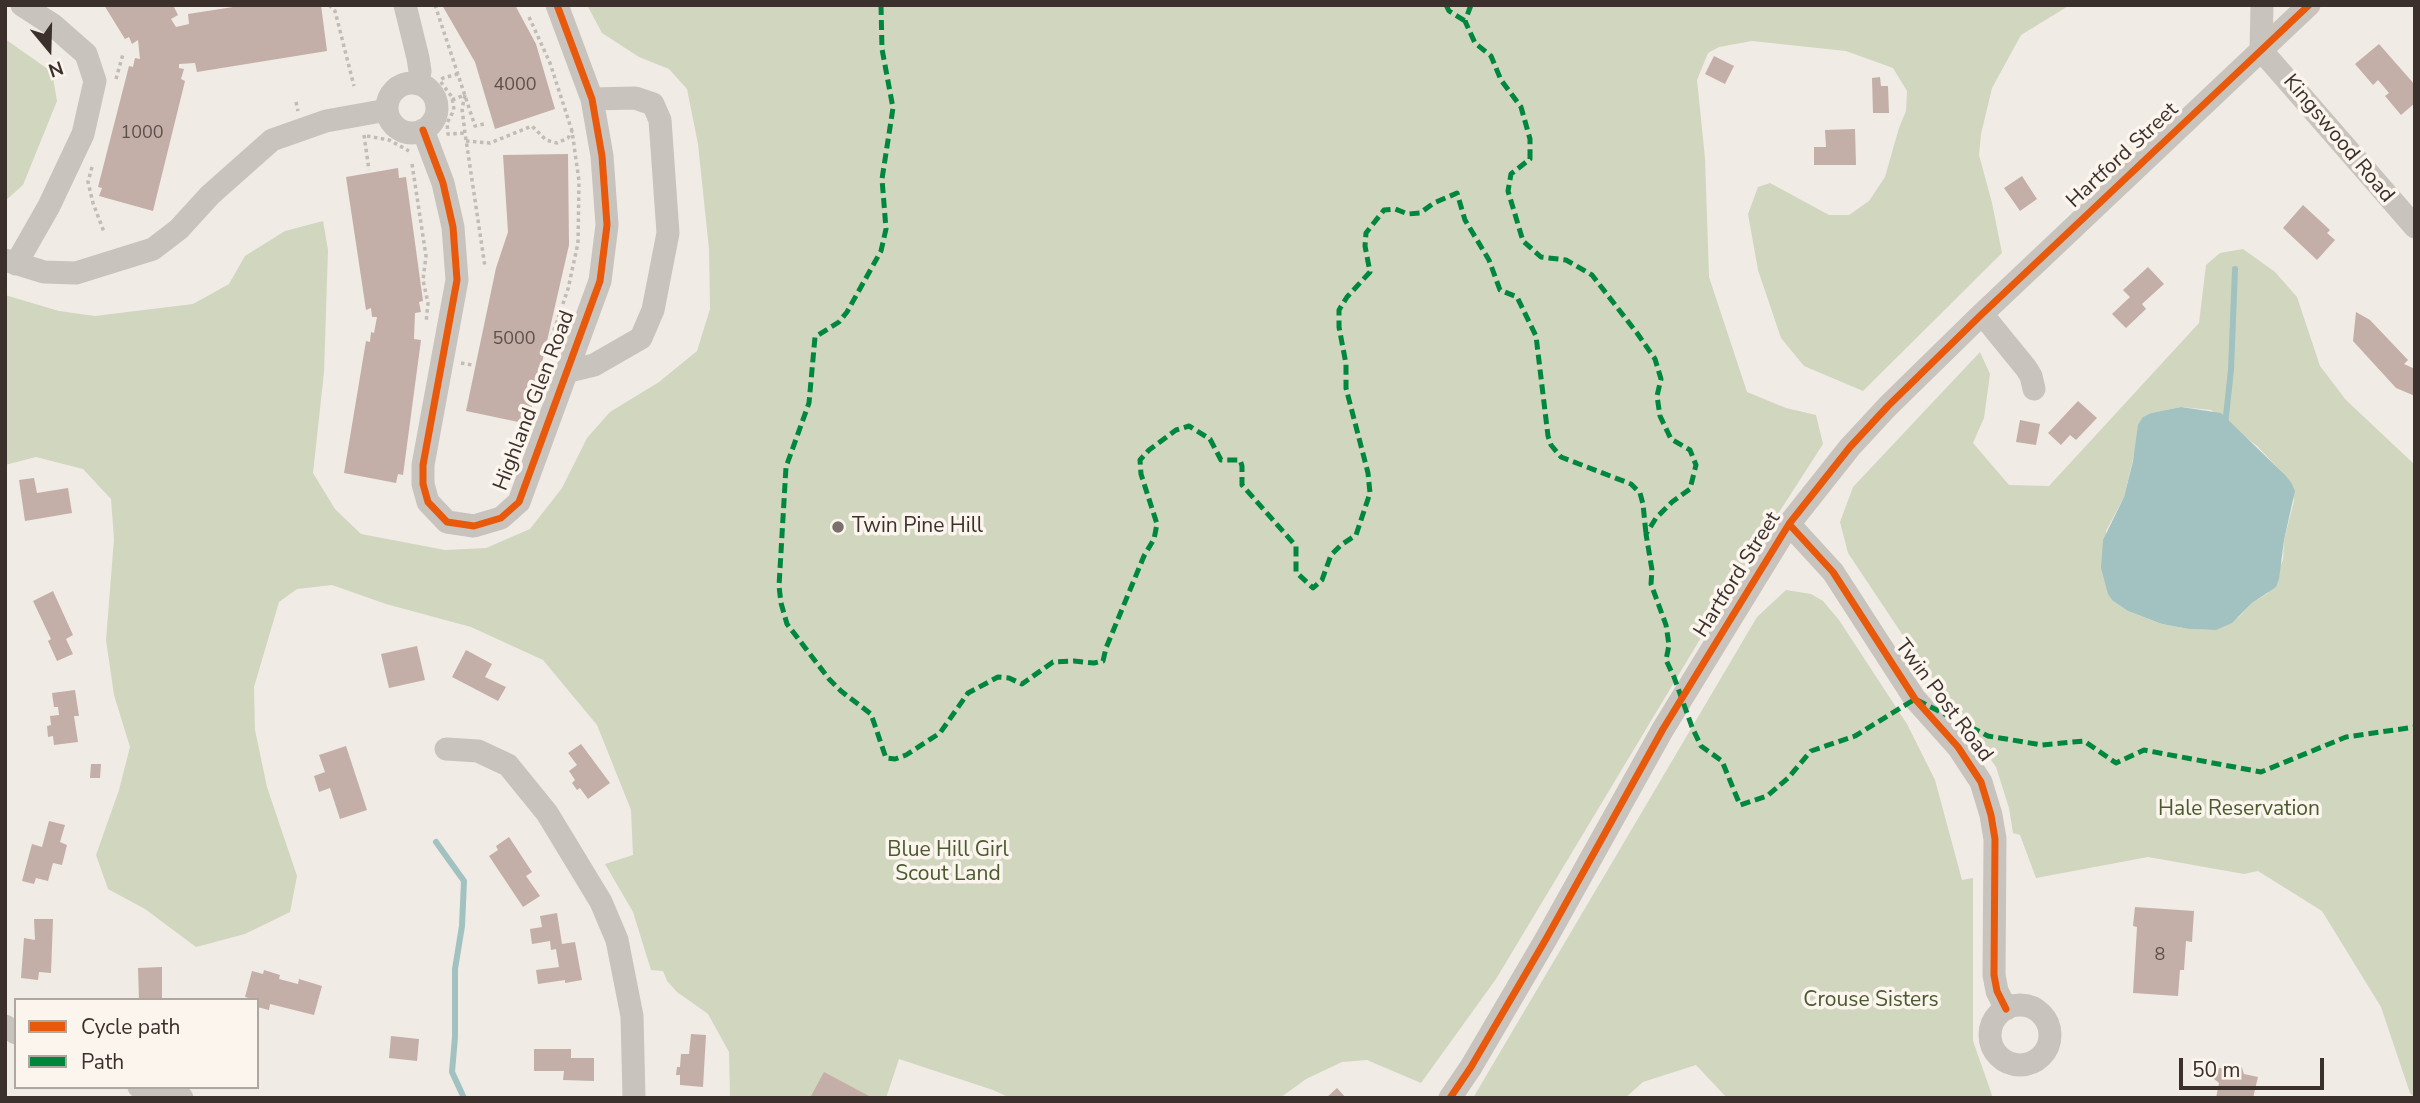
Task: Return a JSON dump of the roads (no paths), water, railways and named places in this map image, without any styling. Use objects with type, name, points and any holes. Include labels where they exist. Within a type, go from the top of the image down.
[{"type":"street","points":[[22,5],[53,24],[86,54],[95,81],[83,134],[49,206],[10,262],[44,272],[76,273],[153,249],[179,229],[210,195],[272,139],[326,121],[387,110]]},
{"type":"street","points":[[405,5],[418,58],[418,84]]},
{"type":"street","name":"Highland Glen Road","points":[[423,130],[443,183],[454,240],[457,280],[423,465],[424,484],[428,502],[447,522],[474,526],[500,518],[519,502],[600,281],[607,225],[602,156],[592,99],[557,5]]},
{"type":"street","points":[[2261,50],[2262,5]]},
{"type":"street","name":"Hartford Street","points":[[1450,1098],[1546,939],[1663,729],[1789,524],[1850,447],[1888,406],[2309,5]]},
{"type":"street","name":"Kingswood Road","points":[[2261,50],[2415,227]]},
{"type":"street","points":[[418,84],[426,87],[437,101],[435,118],[423,130],[415,133],[400,130],[394,125],[387,110],[393,93],[400,86],[418,84]]},
{"type":"street","points":[[565,372],[594,365],[641,338],[653,310],[668,233],[660,120],[653,104],[635,98],[592,99]]},
{"type":"street","points":[[1982,314],[2026,368],[2034,389]]},
{"type":"street","name":"Twin Post Road","points":[[1789,524],[1833,572],[1915,699],[1958,747],[1981,782],[1992,816],[1996,850],[1994,975],[1997,991],[2006,1009]]},
{"type":"street","points":[[446,749],[478,751],[508,765],[547,813],[601,902],[617,940],[632,1016],[634,1098]]},
{"type":"street","points":[[147,1089],[182,1098]]},
{"type":"water","points":[[2181,407],[2221,413],[2285,475],[2295,491],[2276,587],[2252,603],[2232,623],[2216,630],[2162,624],[2128,611],[2108,594],[2101,568],[2103,540],[2124,497],[2138,425],[2143,417],[2151,413]]},
{"type":"waterway","points":[[2225,425],[2231,370],[2235,269]]},
{"type":"waterway","points":[[436,842],[464,881],[462,926],[455,969],[452,1072],[464,1098]]},
{"type":"place","name":"Twin Pine Hill","points":[[838,527]]},
{"type":"park label","name":"Hale Reservation","points":[[2239,810]]},
{"type":"park label","name":"Blue Hill Girl Scout Land","points":[[948,863]]},
{"type":"park label","name":"Crouse Sisters","points":[[1871,1001]]}]
